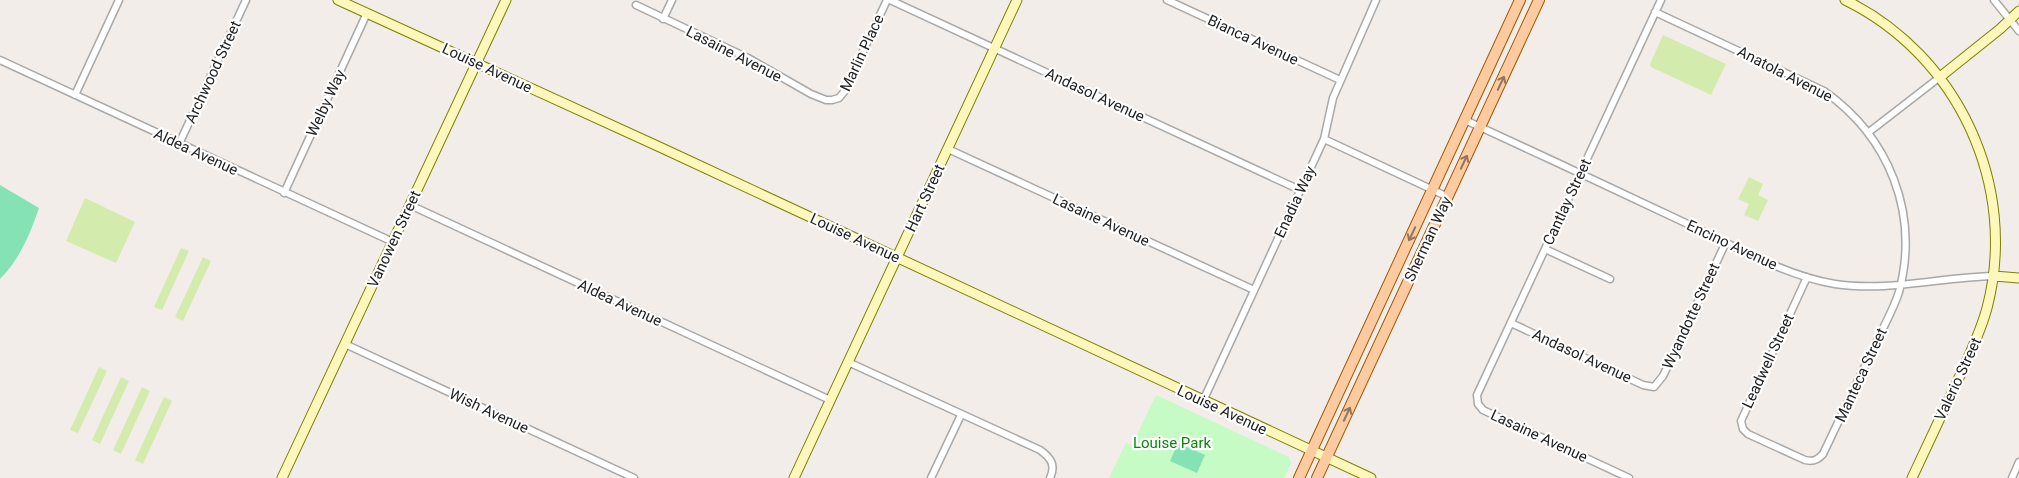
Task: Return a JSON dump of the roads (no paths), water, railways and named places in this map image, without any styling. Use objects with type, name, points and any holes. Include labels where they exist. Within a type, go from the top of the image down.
[{"type":"main road","name":"Louise Avenue","points":[[338,0],[1371,478]]},
{"type":"main road","name":"Vanowen Street","points":[[282,478],[506,0]]},
{"type":"main road","name":"Hart Street","points":[[794,478],[1017,0]]},
{"type":"main road","name":"Sherman Way","points":[[1299,478],[1520,0]]},
{"type":"main road","name":"Sherman Way","points":[[1317,478],[1539,0]]},
{"type":"main road","name":"Valerio Street","points":[[1845,0],[1892,29],[1927,61],[1940,76],[1963,111],[1973,131],[1988,176],[1996,225],[1994,276],[1987,308],[1976,342],[1912,478]]},
{"type":"main road","points":[[1940,76],[2019,11]]},
{"type":"main road","name":"Encino Avenue","points":[[1994,276],[2019,278]]},
{"type":"street","points":[[75,95],[119,0]]},
{"type":"street","name":"Archwood Street","points":[[179,144],[246,0]]},
{"type":"street","points":[[663,19],[672,0]]},
{"type":"street","name":"Andasol Avenue","points":[[888,0],[1300,190]]},
{"type":"street","name":"Marlin Place","points":[[832,100],[839,98],[848,87],[850,79],[888,0]]},
{"type":"street","name":"Bianca Avenue","points":[[1167,0],[1340,80]]},
{"type":"street","name":"Enadia Way","points":[[1203,401],[1324,139],[1333,98],[1376,0]]},
{"type":"street","name":"Cantlay Street","points":[[1478,404],[1477,396],[1479,391],[1661,0]]},
{"type":"street","points":[[1994,0],[2019,31]]},
{"type":"street","name":"Lasaine Avenue","points":[[636,5],[748,58],[819,97],[832,100]]},
{"type":"street","name":"Anatola Avenue","points":[[1655,12],[1824,91],[1841,104],[1869,132],[1894,178],[1902,208],[1904,250],[1900,284]]},
{"type":"street","name":"Welby Way","points":[[284,193],[367,13]]},
{"type":"street","name":"Aldea Avenue","points":[[0,60],[393,242]]},
{"type":"street","points":[[1869,132],[1940,76]]},
{"type":"street","name":"Encino Avenue","points":[[1465,120],[1726,242],[1807,277],[1848,286],[1883,286],[1994,276]]},
{"type":"street","points":[[1324,139],[1448,197]]},
{"type":"street","name":"Lasaine Avenue","points":[[948,149],[1254,290]]},
{"type":"street","name":"Aldea Avenue","points":[[410,205],[830,400]]},
{"type":"street","name":"Wyandotte Street","points":[[1654,387],[1663,376],[1726,242]]},
{"type":"street","points":[[1545,249],[1610,279]]},
{"type":"street","name":"Leadwell Street","points":[[1807,277],[1743,415],[1742,424],[1744,431],[1748,434],[1804,460],[1814,461]]},
{"type":"street","name":"Manteca Street","points":[[1814,461],[1824,454],[1893,305],[1900,284]]},
{"type":"street","name":"Andasol Avenue","points":[[1511,323],[1643,385],[1654,387]]},
{"type":"street","name":"Wish Avenue","points":[[345,344],[634,478]]},
{"type":"street","points":[[848,362],[1040,450],[1052,462],[1053,468],[1050,478]]},
{"type":"street","name":"Lasaine Avenue","points":[[1478,404],[1483,410],[1629,478]]},
{"type":"street","points":[[931,478],[961,415]]},
{"type":"street","points":[[2012,478],[2019,462]]},
{"type":"park label","name":"Louise Park","points":[[1172,443]]}]
